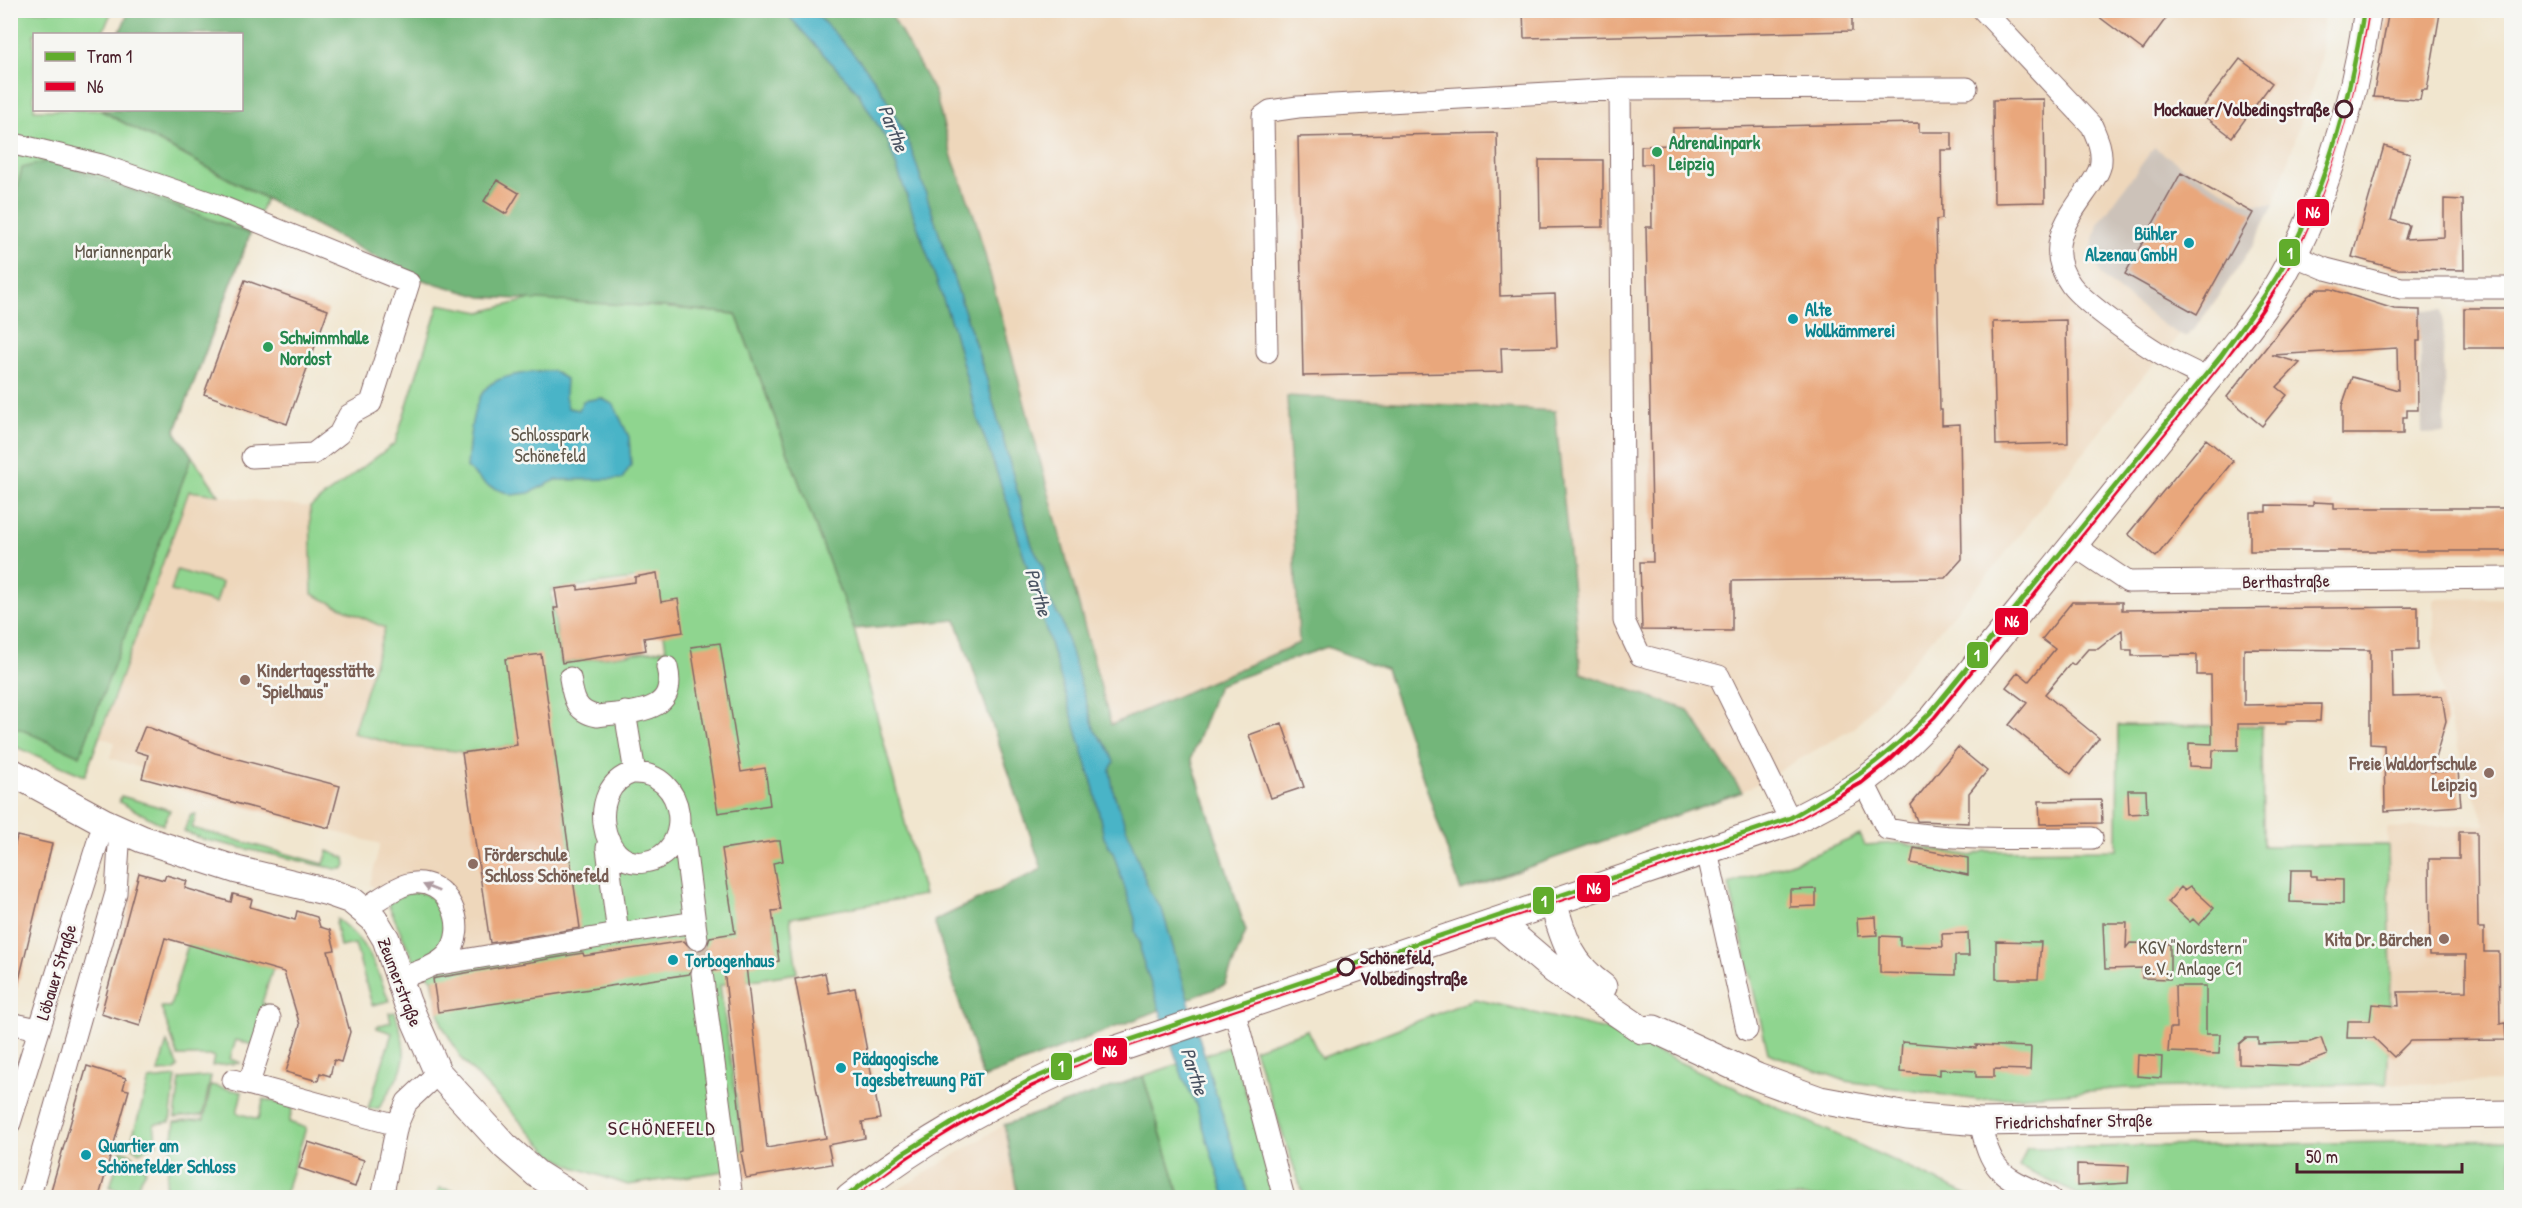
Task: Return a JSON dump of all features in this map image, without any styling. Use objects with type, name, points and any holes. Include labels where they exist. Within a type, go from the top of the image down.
[{"type":"main road","points":[[849,1197],[959,1124],[1006,1097],[1096,1056],[1791,822],[1837,798],[1863,781],[1902,749],[1934,717],[2268,300],[2293,255],[2324,181],[2356,80],[2368,10]]},
{"type":"main road","name":"Zeumerstraße","points":[[10,771],[112,826],[142,839],[261,877],[328,892],[351,900],[363,909],[374,920],[386,939],[416,1024],[438,1073],[505,1146],[537,1174],[575,1197]]},
{"type":"main road","name":"Friedrichshafner Straße","points":[[1553,902],[1573,958],[1579,967],[1648,1018],[1654,1029]]},
{"type":"main road","name":"Friedrichshafner Straße","points":[[1489,924],[1500,924],[1554,970],[1642,1030],[1654,1029],[1757,1077],[1820,1100],[1907,1116],[1980,1122],[2511,1114]]},
{"type":"street","points":[[1983,10],[2092,126],[2100,144],[2101,163],[2097,175],[2067,220],[2059,237],[2058,258],[2071,285],[2095,307],[2172,361],[2206,379]]},
{"type":"street","points":[[1266,352],[1263,116],[1270,111],[1620,89],[1966,88]]},
{"type":"street","points":[[1620,89],[1624,621],[1640,655],[1719,676],[1791,822]]},
{"type":"street","points":[[10,143],[101,165],[218,205],[409,283],[371,403],[349,415],[339,434],[314,454],[252,458]]},
{"type":"street","points":[[2293,255],[2326,269],[2401,288],[2511,288]]},
{"type":"street","name":"Berthastraße","points":[[2073,545],[2128,582],[2511,579]]},
{"type":"street","points":[[570,678],[574,698],[582,711],[597,716],[652,708],[664,700],[670,685],[667,667]]},
{"type":"street","points":[[625,712],[635,773]]},
{"type":"street","points":[[400,978],[433,965],[618,934],[696,930],[684,838],[679,826],[679,812],[672,792],[656,778],[635,773],[619,780],[606,797],[602,818],[609,840],[623,857],[633,861],[647,862],[663,854],[670,847],[679,826]]},
{"type":"street","points":[[1863,781],[1887,829],[1921,836],[2092,838]]},
{"type":"street","points":[[28,1197],[116,893],[112,826]]},
{"type":"street","name":"Löbauer Straße","points":[[10,1123],[39,1029],[112,826]]},
{"type":"street","points":[[609,840],[607,848],[618,934]]},
{"type":"street","points":[[1707,851],[1747,1030]]},
{"type":"street","points":[[363,909],[408,885],[432,887],[443,894],[451,903],[457,916],[458,931],[454,945],[445,957],[433,965]]},
{"type":"street","points":[[702,973],[732,1197]]},
{"type":"street","points":[[1234,1009],[1284,1197]]},
{"type":"street","points":[[270,1018],[241,1082],[398,1125]]},
{"type":"street","points":[[10,1023],[39,1029]]},
{"type":"street","points":[[382,1197],[398,1125],[407,1102],[438,1073]]},
{"type":"street","points":[[1980,1122],[1987,1154],[2004,1176],[2050,1197]]},
{"type":"shaded area","points":[[889,11],[2324,11],[2321,61],[2274,204],[2254,244],[2210,309],[2188,336],[2180,335],[2144,375],[1992,570],[1854,728],[1742,792],[1688,710],[1581,673],[1555,411],[1287,397],[1300,643],[1111,725],[975,218],[952,157]]},
{"type":"shaded area","points":[[2154,147],[2189,171],[2240,200],[2255,204],[2274,204],[2254,244],[2188,336],[2180,335],[2163,325],[2108,282],[2101,275],[2093,259],[2092,247],[2098,224]]},
{"type":"shaded area","points":[[2420,310],[2443,310],[2445,433],[2422,434]]},
{"type":"shaded area","name":"Kindertagesstätte \"Spielhaus\"","points":[[189,492],[310,507],[312,594],[385,628],[458,751],[462,753],[553,740],[580,932],[417,964],[389,903],[370,884],[380,844],[140,779],[143,769],[110,758],[114,742],[100,737]]},
{"type":"shaded area","name":"Kita Dr. Bärchen","points":[[2511,598],[2511,1082],[2387,1084],[2391,976],[2387,828],[2485,825],[2449,721],[2438,675],[2434,648],[2434,599]]},
{"type":"shaded area","points":[[1004,1125],[1018,1197],[886,1197]]},
{"type":"green space","name":"Mariannenpark","points":[[10,11],[112,11],[102,33],[33,33],[33,111],[102,111],[266,199],[250,234],[175,432],[219,495],[189,491],[85,776],[11,745]]},
{"type":"green space","points":[[129,11],[889,11],[935,93],[952,157],[975,218],[1111,725],[1299,643],[1287,396],[1555,411],[1581,673],[1688,710],[1742,792],[1461,891],[1386,669],[1327,647],[1218,685],[1191,758],[1246,931],[1225,985],[983,1078],[934,921],[1042,869],[956,620],[854,629],[736,314],[663,307],[482,297],[413,277],[102,111],[243,111],[243,33],[119,33]]},
{"type":"green space","name":"Mariannenpark","points":[[51,160],[250,234],[175,432],[192,456],[80,756],[11,725],[11,212],[22,168]]},
{"type":"green space","name":"Schlosspark Schönefeld","points":[[531,299],[736,314],[854,629],[924,895],[790,918],[797,973],[720,985],[746,1168],[628,1185],[574,1167],[553,1156],[463,1061],[442,1025],[432,979],[415,964],[388,904],[409,893],[419,892],[434,900],[439,907],[444,924],[445,942],[417,963],[580,932],[553,740],[462,753],[405,747],[353,733],[385,628],[312,594],[310,507],[395,443],[439,304],[481,312]],"holes":[[[656,576],[666,649],[561,663],[551,590]]]},
{"type":"green space","points":[[177,570],[222,583],[216,603],[171,591]]},
{"type":"green space","name":"KGV \"Nordstern\" e.V., Anlage C1","points":[[2118,725],[2262,726],[2263,846],[2388,845],[2391,976],[2387,1084],[2126,1088],[1978,1100],[1846,1081],[1768,1053],[1729,884],[1818,853],[1860,835],[1865,845],[1899,843],[1971,856],[1985,851],[2117,850]]},
{"type":"green space","points":[[121,796],[170,810],[163,825],[119,802]]},
{"type":"green space","points":[[196,814],[192,828],[324,864],[328,851],[345,858],[346,866],[336,869],[202,839],[184,831],[191,815]]},
{"type":"green space","points":[[337,919],[348,928],[370,955],[389,1001],[372,1005],[355,944],[340,947]]},
{"type":"green space","points":[[188,944],[273,968],[262,1003],[269,1006],[256,1046],[236,1040],[230,1059],[241,1063],[212,1066],[214,1057],[212,1056],[178,1056],[161,1007],[170,1007]]},
{"type":"green space","points":[[1475,999],[1614,1032],[1972,1197],[1304,1197],[1254,1049],[1307,1030],[1321,1058]]},
{"type":"green space","points":[[395,1012],[403,1042],[403,1063],[395,1082],[379,1108],[368,1109],[392,1033],[377,1028],[377,1026],[391,1022],[389,1013]]},
{"type":"green space","points":[[167,1042],[178,1067],[174,1071],[158,1072]]},
{"type":"green space","points":[[1231,1046],[1278,1197],[1180,1197],[1143,1076]]},
{"type":"green space","points":[[211,1076],[203,1115],[175,1118],[180,1079]]},
{"type":"green space","points":[[1143,1076],[1180,1197],[1018,1197],[1004,1125]]},
{"type":"green space","points":[[176,1077],[170,1122],[154,1124],[157,1144],[139,1152],[130,1145],[149,1080]]},
{"type":"green space","points":[[211,1085],[242,1092],[237,1113],[258,1119],[264,1099],[293,1107],[289,1122],[306,1128],[284,1197],[164,1198],[175,1122],[204,1119]]},
{"type":"green space","points":[[2511,1140],[2511,1197],[2084,1197],[2019,1167],[2027,1148]]},
{"type":"green space","points":[[121,1150],[136,1158],[146,1171],[137,1186],[159,1193],[159,1197],[115,1197],[117,1189],[110,1187]]},
{"type":"green space","points":[[439,1188],[491,1197],[437,1197]]},
{"type":"water","name":"Parthe","points":[[784,11],[813,11],[844,43],[878,86],[894,112],[911,148],[987,380],[1032,545],[1043,566],[1047,597],[1061,619],[1095,731],[1108,747],[1114,762],[1110,770],[1114,794],[1150,893],[1162,909],[1213,1085],[1249,1197],[1225,1197],[1195,1102],[1183,1078],[1141,955],[1140,943],[1135,931],[1135,919],[1113,852],[1104,838],[1094,789],[1010,510],[976,414],[953,328],[888,142],[857,91]]},
{"type":"water","points":[[553,371],[566,379],[565,396],[568,408],[579,410],[583,401],[601,398],[614,405],[629,437],[631,465],[622,479],[556,480],[529,493],[512,495],[486,485],[467,468],[472,421],[480,397],[486,388],[501,379],[523,373]]},
{"type":"building","points":[[1523,10],[1852,10],[1852,31],[1524,38]]},
{"type":"building","points":[[2090,10],[2172,10],[2143,50]]},
{"type":"building","points":[[2389,10],[2435,10],[2440,13],[2427,90],[2422,90],[2420,100],[2373,97]]},
{"type":"building","points":[[2240,59],[2272,83],[2232,137],[2199,112]]},
{"type":"building","points":[[2044,99],[2045,202],[1994,203],[1993,100]]},
{"type":"building","name":"Alte Wollkämmerei","points":[[1919,123],[1919,132],[1952,132],[1952,150],[1941,150],[1942,219],[1936,220],[1940,410],[1942,410],[1942,425],[1960,424],[1962,559],[1945,578],[1732,581],[1732,631],[1642,630],[1640,562],[1653,562],[1646,227],[1652,227],[1651,164],[1641,164],[1641,146],[1673,145],[1673,128]]},
{"type":"building","points":[[1497,133],[1500,296],[1555,294],[1557,347],[1501,348],[1502,372],[1303,376],[1298,137]]},
{"type":"building","points":[[2384,146],[2410,154],[2391,220],[2409,225],[2405,239],[2444,237],[2444,199],[2463,200],[2464,270],[2396,269],[2352,257]]},
{"type":"building","points":[[1539,160],[1603,160],[1603,227],[1540,228]]},
{"type":"building","name":"Bühler Alzenau GmbH","points":[[2181,173],[2253,213],[2197,314],[2125,274]]},
{"type":"building","points":[[497,180],[519,193],[506,214],[484,201]]},
{"type":"building","name":"Schwimmhalle Nordost","points":[[245,280],[328,310],[287,424],[204,394]]},
{"type":"building","points":[[2317,289],[2331,289],[2394,309],[2420,310],[2420,341],[2417,341],[2418,410],[2407,410],[2407,417],[2403,417],[2403,434],[2342,434],[2342,406],[2352,377],[2398,390],[2397,348],[2272,355],[2300,363],[2277,387],[2287,395],[2262,426],[2227,397],[2291,316]]},
{"type":"building","points":[[2464,308],[2511,308],[2511,348],[2464,348]]},
{"type":"building","points":[[2066,320],[2068,443],[1996,445],[1993,322]]},
{"type":"building","points":[[2206,439],[2233,461],[2156,557],[2128,534]]},
{"type":"building","points":[[2313,502],[2334,503],[2334,508],[2511,508],[2511,551],[2250,551],[2250,512],[2266,512],[2266,505],[2313,506]]},
{"type":"building","points":[[657,573],[661,602],[678,599],[683,632],[644,638],[646,650],[562,663],[554,608],[558,608],[555,589],[578,586],[578,590],[635,582],[635,577]]},
{"type":"building","points":[[2072,602],[2122,602],[2122,610],[2418,607],[2418,649],[2392,650],[2393,697],[2442,696],[2446,721],[2431,772],[2458,770],[2461,806],[2385,811],[2384,745],[2370,744],[2370,650],[2244,649],[2244,705],[2321,704],[2320,721],[2238,724],[2238,750],[2213,750],[2212,767],[2189,766],[2189,743],[2212,744],[2211,675],[2197,675],[2197,655],[2132,656],[2132,650],[2123,650],[2122,630],[2098,649],[2088,649],[2074,665],[2071,663],[2045,694],[2099,738],[2071,774],[2009,725],[2027,703],[2006,687],[2018,672],[2029,681],[2055,649],[2042,639]]},
{"type":"building","points":[[720,643],[741,772],[765,768],[770,805],[718,813],[691,647]]},
{"type":"building","points":[[541,654],[580,928],[490,943],[462,753],[517,745],[505,659]]},
{"type":"building","points":[[1282,723],[1304,787],[1271,798],[1249,735]]},
{"type":"building","points":[[145,726],[215,753],[340,786],[329,828],[142,778],[148,755],[135,751]]},
{"type":"building","points":[[1958,747],[1987,771],[1969,793],[1969,823],[1917,821],[1911,805]]},
{"type":"building","points":[[2128,790],[2146,790],[2147,813],[2129,814]]},
{"type":"building","points":[[2101,800],[2102,823],[2040,824],[2039,801]]},
{"type":"building","points":[[2459,832],[2477,832],[2478,928],[2484,928],[2484,952],[2499,952],[2500,1024],[2505,1023],[2506,1040],[2410,1041],[2394,1057],[2374,1038],[2347,1038],[2348,1021],[2370,1021],[2372,1004],[2399,1006],[2398,992],[2466,991],[2466,955],[2430,955],[2429,859],[2459,859]]},
{"type":"building","points":[[17,836],[52,844],[17,988],[10,987],[10,864]]},
{"type":"building","points":[[780,841],[783,861],[773,863],[781,910],[772,911],[779,961],[746,966],[767,1148],[826,1138],[795,979],[825,973],[829,993],[855,988],[880,1119],[862,1122],[865,1138],[828,1145],[832,1164],[746,1178],[741,1152],[744,1151],[724,969],[714,971],[706,961],[694,963],[689,974],[438,1012],[433,979],[436,978],[583,953],[584,956],[684,941],[692,950],[704,949],[710,937],[735,933],[722,849]]},
{"type":"building","points":[[1914,848],[1968,858],[1968,875],[1911,863]]},
{"type":"building","points":[[2291,870],[2311,870],[2311,876],[2317,876],[2317,879],[2343,880],[2343,904],[2290,902]]},
{"type":"building","points":[[139,873],[164,880],[166,875],[187,881],[185,888],[231,902],[233,894],[252,899],[250,907],[295,920],[297,911],[317,917],[320,927],[330,930],[335,950],[328,951],[350,1032],[341,1062],[334,1060],[330,1076],[320,1073],[318,1081],[286,1072],[300,1025],[284,972],[165,938],[140,1026],[101,1014]]},
{"type":"building","points":[[2190,886],[2214,908],[2199,925],[2193,919],[2190,922],[2168,902],[2181,887],[2184,890]]},
{"type":"building","points":[[1816,889],[1816,906],[1790,907],[1790,890]]},
{"type":"building","points":[[1876,917],[1877,935],[1858,936],[1857,918]]},
{"type":"building","points":[[2103,923],[2127,923],[2126,948],[2130,943],[2170,944],[2170,979],[2142,978],[2142,968],[2105,969]]},
{"type":"building","points":[[1968,933],[1969,956],[1955,956],[1955,975],[1880,973],[1880,936],[1900,937],[1900,946],[1943,947],[1942,934]]},
{"type":"building","points":[[1996,941],[2041,942],[2038,979],[1996,979]]},
{"type":"building","points":[[2175,986],[2206,986],[2206,1034],[2220,1034],[2219,1054],[2168,1052],[2170,1028],[2176,1028]]},
{"type":"building","points":[[2246,1038],[2258,1038],[2258,1044],[2310,1042],[2321,1038],[2327,1055],[2298,1066],[2239,1064],[2239,1044]]},
{"type":"building","points":[[1902,1042],[1976,1048],[1976,1045],[2031,1047],[2030,1070],[1994,1069],[1994,1077],[1976,1077],[1976,1071],[1940,1069],[1940,1075],[1900,1072]]},
{"type":"building","points":[[2138,1055],[2162,1057],[2161,1078],[2137,1076]]},
{"type":"building","name":"Quartier am Schönefelder Schloss","points":[[87,1066],[126,1078],[123,1089],[129,1090],[99,1197],[49,1197]]},
{"type":"building","points":[[308,1142],[364,1160],[355,1187],[299,1168]]},
{"type":"building","points":[[2077,1164],[2129,1166],[2128,1183],[2077,1186]]},
{"type":"tunnel","points":[[697,939],[702,973]]},
{"type":"tram line","name":"1","points":[[844,1198],[902,1154],[965,1115],[1030,1080],[1097,1051],[1790,818],[1847,783],[1881,757],[1930,713],[2221,356],[2269,289],[2299,236],[2335,142],[2352,76],[2364,10]]},
{"type":"transit line","name":"N6","points":[[850,1198],[908,1156],[968,1119],[1096,1056],[1791,822],[1861,783],[1890,760],[1934,717],[2263,308],[2287,267],[2319,197],[2353,86],[2368,10]]},
{"type":"place","name":"Mockauer/Volbedingstraße","points":[[2344,109]]},
{"type":"place","name":"Adrenalinpark Leipzig","points":[[1657,152]]},
{"type":"place","name":"Bühler Alzenau GmbH","points":[[2189,243]]},
{"type":"place","name":"Alte Wollkämmerei","points":[[1793,319]]},
{"type":"place","name":"Schwimmhalle Nordost","points":[[268,347]]},
{"type":"place","name":"Kindertagesstätte \"Spielhaus\"","points":[[245,680]]},
{"type":"place","name":"Freie Waldorfschule Leipzig","points":[[2489,773]]},
{"type":"place","name":"Förderschule Schloss Schönefeld","points":[[473,864]]},
{"type":"place","name":"Kita Dr. Bärchen","points":[[2444,939]]},
{"type":"place","name":"Torbogenhaus","points":[[673,960]]},
{"type":"place","name":"Schönefeld, Volbedingstraße","points":[[1346,967]]},
{"type":"place","name":"Pädagogische Tagesbetreuung PäT","points":[[841,1068]]},
{"type":"place","name":"Quartier am Schönefelder Schloss","points":[[86,1155]]},
{"type":"district","name":"SCHÖNEFELD","points":[[662,1127]]}]
